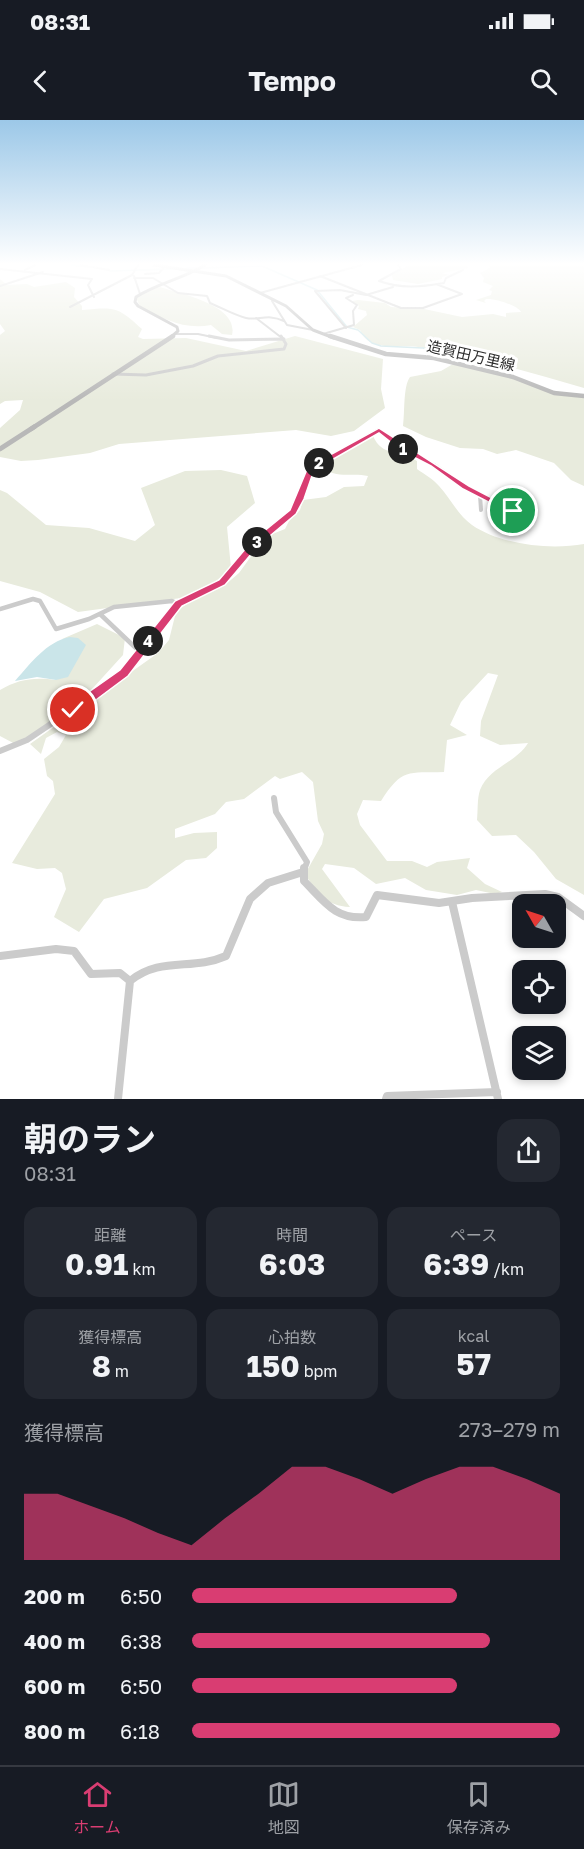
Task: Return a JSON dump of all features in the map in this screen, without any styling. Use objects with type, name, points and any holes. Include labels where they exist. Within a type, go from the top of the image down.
[{"type":"main road","points":[[0,449],[176,334],[178,329],[175,326],[147,311]]},
{"type":"main road","name":"造賀田万里線","points":[[293,311],[313,330],[378,352],[434,358],[513,377],[554,393],[584,396]]},
{"type":"street","points":[[227,311],[249,319],[276,317],[290,326],[313,330]]},
{"type":"street","points":[[278,311],[284,321]]},
{"type":"street","points":[[331,311],[346,328]]},
{"type":"street","points":[[323,334],[346,328],[355,323],[353,311]]},
{"type":"street","points":[[113,374],[146,375],[193,366],[218,356],[277,352],[285,348],[284,339],[274,328],[256,318]]},
{"type":"street","points":[[176,334],[198,334],[228,340],[284,339]]},
{"type":"street","points":[[0,751],[27,740],[107,687],[124,673],[178,604],[222,582],[255,544],[293,512],[310,469],[379,430],[405,450],[434,465],[480,495],[526,518]]},
{"type":"street","points":[[480,495],[481,510]]},
{"type":"street","points":[[0,609],[33,599],[40,601],[56,628],[130,603],[172,601],[178,604]]},
{"type":"street","points":[[100,614],[140,652]]},
{"type":"street","points":[[274,798],[276,812],[307,862],[303,872],[304,880],[341,915],[354,918],[366,917],[376,895],[439,903],[472,898],[545,894],[558,897],[573,905],[584,916]]},
{"type":"street","points":[[118,1099],[130,981],[139,972],[152,966],[219,961],[226,956],[250,899],[268,883],[303,872]]},
{"type":"street","points":[[386,1099],[387,1096],[498,1096],[452,902]]},
{"type":"street","points":[[0,956],[56,949],[74,951],[88,972],[94,975],[118,971],[130,981]]},
{"type":"shaded area","points":[[0,311],[117,311],[142,329],[138,337],[143,339],[186,338],[246,351],[295,336],[383,359],[381,389],[385,408],[354,431],[331,436],[296,430],[119,444],[90,453],[38,460],[21,461],[0,457],[0,428],[20,410],[23,400],[5,401],[0,404],[0,335],[5,331],[0,324]]},
{"type":"shaded area","points":[[147,311],[221,311],[232,325],[232,335],[222,334],[211,325],[183,325]]},
{"type":"shaded area","points":[[365,311],[432,311],[462,317],[493,314],[506,317],[506,313],[521,312],[520,311],[584,311],[584,388],[460,355],[418,347],[377,345],[353,327],[367,315]]},
{"type":"shaded area","points":[[453,364],[512,378],[554,394],[584,397],[584,486],[571,480],[554,463],[516,450],[497,454],[483,449],[460,448],[426,437],[403,426],[405,393],[410,377],[441,371]]},
{"type":"shaded area","points":[[373,436],[381,447],[417,461],[417,469],[437,483],[467,521],[484,532],[511,541],[541,546],[584,544],[584,895],[556,879],[534,852],[516,835],[492,836],[477,820],[479,794],[484,782],[496,770],[517,756],[528,743],[500,745],[480,736],[481,721],[498,675],[488,673],[461,702],[450,725],[467,735],[447,740],[444,772],[407,774],[388,790],[381,801],[363,800],[357,814],[360,825],[387,861],[412,861],[427,867],[437,862],[470,858],[467,868],[485,884],[502,892],[495,894],[476,890],[457,895],[426,890],[405,878],[376,884],[354,868],[325,864],[322,869],[350,907],[328,901],[318,893],[305,874],[322,844],[324,834],[318,821],[313,782],[302,772],[280,779],[275,776],[244,799],[226,802],[215,814],[175,829],[175,838],[194,833],[217,832],[217,848],[206,858],[186,860],[147,888],[104,899],[79,932],[54,917],[66,889],[62,873],[55,868],[37,869],[12,863],[55,794],[53,781],[47,776],[44,759],[59,747],[66,735],[57,732],[46,738],[41,754],[30,744],[158,653],[169,640],[176,612],[193,599],[225,585],[239,573],[257,548],[270,535],[285,529],[289,521],[300,510],[303,500],[326,497],[344,487],[364,486],[368,476],[332,473],[322,466]]},
{"type":"shaded area","points":[[221,470],[247,476],[255,503],[227,527],[231,568],[215,582],[181,598],[78,612],[40,592],[0,581],[0,490],[7,493],[46,525],[89,528],[135,541],[155,525],[141,488],[185,471]]},
{"type":"shaded area","points":[[97,624],[125,638],[123,655],[73,710],[17,745],[0,736],[0,690],[27,680],[56,680],[78,638],[62,639]]},
{"type":"water","points":[[70,637],[78,638],[86,645],[68,677],[56,680],[37,677],[15,681],[46,648]]},
{"type":"waterway","points":[[334,311],[347,327],[358,330],[372,343],[381,346],[423,348],[462,358]]},
{"type":"route","points":[[73,710],[124,673],[178,604],[222,582],[255,544],[293,512],[310,469],[379,430],[405,450],[434,465],[466,487],[513,511]]}]
